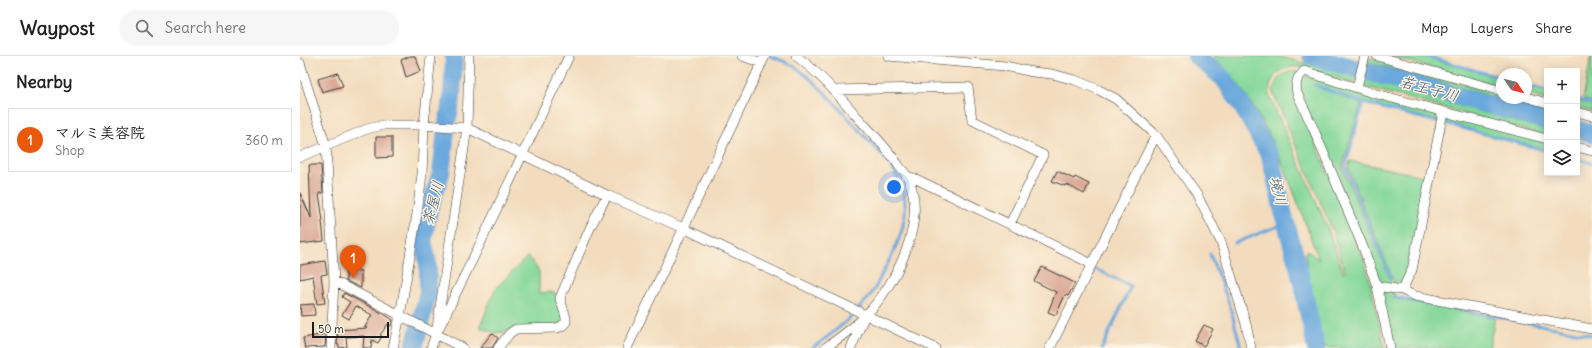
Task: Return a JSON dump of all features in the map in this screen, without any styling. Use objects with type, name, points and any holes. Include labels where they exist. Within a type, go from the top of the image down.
[{"type":"street","points":[[393,348],[401,317],[418,208],[427,125],[431,56]]},
{"type":"street","points":[[431,348],[467,128],[469,56]]},
{"type":"street","points":[[434,333],[523,154],[569,56]]},
{"type":"street","points":[[627,348],[764,60],[742,56]]},
{"type":"street","points":[[796,56],[835,90],[890,152],[908,178],[914,205],[913,225],[908,245],[902,260],[891,282],[866,315],[851,348]]},
{"type":"street","points":[[888,56],[1005,66],[1033,72],[1052,74],[1075,80],[1116,99],[1156,136],[1197,195],[1221,242],[1246,324],[1251,348]]},
{"type":"street","points":[[1377,56],[1496,89]]},
{"type":"street","points":[[1357,88],[1365,57]]},
{"type":"street","points":[[300,63],[326,146],[334,281],[331,348]]},
{"type":"street","points":[[1390,348],[1377,286],[1360,239],[1314,130],[1296,93],[1298,78],[1304,72],[1443,112],[1544,138]]},
{"type":"street","points":[[835,90],[968,87],[972,120],[1043,155],[1010,224]]},
{"type":"street","points":[[1532,99],[1544,102]]},
{"type":"street","points":[[1402,290],[1412,270],[1443,112]]},
{"type":"street","points":[[1580,113],[1592,116]]},
{"type":"street","points":[[300,158],[367,129],[384,125],[427,125],[467,128],[607,195],[683,228],[935,348]]},
{"type":"street","points":[[1050,348],[1156,136]]},
{"type":"street","points":[[1580,148],[1592,151]]},
{"type":"street","points":[[908,178],[914,178],[1092,264]]},
{"type":"street","points":[[498,348],[510,333],[516,329],[557,328],[566,322],[560,298],[590,228],[607,195]]},
{"type":"street","points":[[334,281],[463,348]]},
{"type":"street","points":[[1377,286],[1402,290],[1415,296],[1592,330]]},
{"type":"street","points":[[825,348],[866,315]]},
{"type":"green space","points":[[1213,56],[1277,56],[1357,77],[1355,83],[1353,83],[1298,67],[1292,67],[1281,71],[1273,78],[1269,95],[1327,226],[1343,272],[1345,271],[1332,229],[1274,95],[1275,85],[1280,76],[1289,72],[1299,73],[1293,94],[1314,139],[1366,265],[1385,348],[1326,348],[1317,334],[1305,254],[1307,250],[1319,260],[1299,206],[1277,152],[1264,126],[1233,77]]},
{"type":"green space","points":[[1389,56],[1421,56],[1496,77],[1496,85]]},
{"type":"green space","points":[[1592,56],[1592,102],[1583,99]]},
{"type":"green space","points":[[1371,58],[1496,93],[1496,98],[1367,62],[1368,59]]},
{"type":"green space","points":[[1307,76],[1438,114],[1439,121],[1365,103],[1314,84],[1313,85],[1361,104],[1342,167],[1392,286],[1379,282],[1300,91],[1299,84],[1302,78]]},
{"type":"green space","points":[[1363,79],[1544,129],[1544,135],[1362,86]]},
{"type":"green space","points":[[1532,88],[1544,91],[1544,99],[1532,96]]},
{"type":"green space","points":[[1580,102],[1592,105],[1592,112],[1580,109]]},
{"type":"green space","points":[[1532,103],[1544,106],[1544,111],[1518,104]]},
{"type":"green space","points":[[1447,116],[1544,140],[1544,149],[1444,122]]},
{"type":"green space","points":[[1350,161],[1428,177],[1410,271],[1403,284],[1396,287],[1348,168]]},
{"type":"green space","points":[[528,256],[539,271],[539,293],[553,292],[558,295],[564,317],[561,324],[495,333],[480,327],[495,289]]},
{"type":"green space","points":[[1385,291],[1393,292],[1394,298],[1495,318],[1489,348],[1394,348],[1381,296]]},
{"type":"building","points":[[410,56],[415,56],[421,71],[406,77],[401,60]]},
{"type":"building","points":[[338,73],[343,86],[322,92],[318,79]]},
{"type":"building","points":[[376,137],[392,137],[392,157],[376,158]]},
{"type":"building","points":[[309,165],[321,165],[323,193],[319,193],[324,241],[300,244],[300,192],[311,218]]},
{"type":"building","points":[[1057,171],[1074,179],[1075,177],[1089,184],[1084,194],[1066,184],[1065,186],[1052,181]]},
{"type":"building","points":[[325,261],[327,274],[321,275],[325,303],[317,304],[313,276],[300,279],[300,265]]},
{"type":"building","points":[[1042,267],[1075,283],[1068,296],[1065,295],[1056,315],[1048,312],[1056,292],[1034,281]]},
{"type":"building","points":[[346,270],[361,271],[361,288],[346,281]]},
{"type":"building","points":[[344,293],[393,320],[391,326],[388,324],[380,335],[382,336],[378,343],[372,340],[371,348],[363,348],[364,336],[346,337],[347,347],[339,348],[339,345],[337,345],[338,330],[367,328],[365,327],[372,315],[356,306],[349,319],[342,315],[350,302],[342,297]]},
{"type":"building","points":[[314,304],[315,315],[301,316],[300,305]]},
{"type":"building","points":[[1204,325],[1213,329],[1204,346],[1195,341]]},
{"type":"building","points":[[492,333],[498,338],[492,348],[480,348]]},
{"type":"building","points":[[326,334],[325,347],[305,348],[303,338]]},
{"type":"waterway","name":"茶屋川","points":[[414,348],[428,292],[428,263],[423,241],[429,210],[441,173],[447,123],[452,98],[454,56]]},
{"type":"waterway","points":[[770,56],[803,72],[878,150],[898,178],[903,190],[905,202],[905,214],[899,238],[873,292],[849,319],[812,348]]},
{"type":"waterway","name":"境川","points":[[1196,56],[1223,78],[1241,104],[1270,156],[1284,216],[1299,270],[1316,348]]},
{"type":"waterway","name":"若王子川","points":[[1311,56],[1544,120]]},
{"type":"waterway","points":[[1426,56],[1496,76]]},
{"type":"waterway","points":[[1370,81],[1372,73]]},
{"type":"waterway","points":[[1314,85],[1363,103],[1437,122]]},
{"type":"waterway","points":[[1532,87],[1544,90]]},
{"type":"waterway","points":[[1580,100],[1592,104]]},
{"type":"waterway","points":[[1363,103],[1345,167],[1391,279]]},
{"type":"waterway","points":[[1447,124],[1544,150]]},
{"type":"waterway","name":"若王子川","points":[[1580,130],[1592,134]]},
{"type":"waterway","points":[[1580,160],[1592,163]]},
{"type":"waterway","points":[[917,197],[919,209],[918,215]]},
{"type":"waterway","points":[[1235,243],[1286,223]]},
{"type":"waterway","points":[[1210,254],[1230,306],[1241,348]]},
{"type":"waterway","points":[[1091,267],[1131,286],[1102,348]]},
{"type":"waterway","points":[[1395,295],[1395,297],[1592,335]]},
{"type":"place","name":"マルミ美容院","points":[[353,278]]}]
